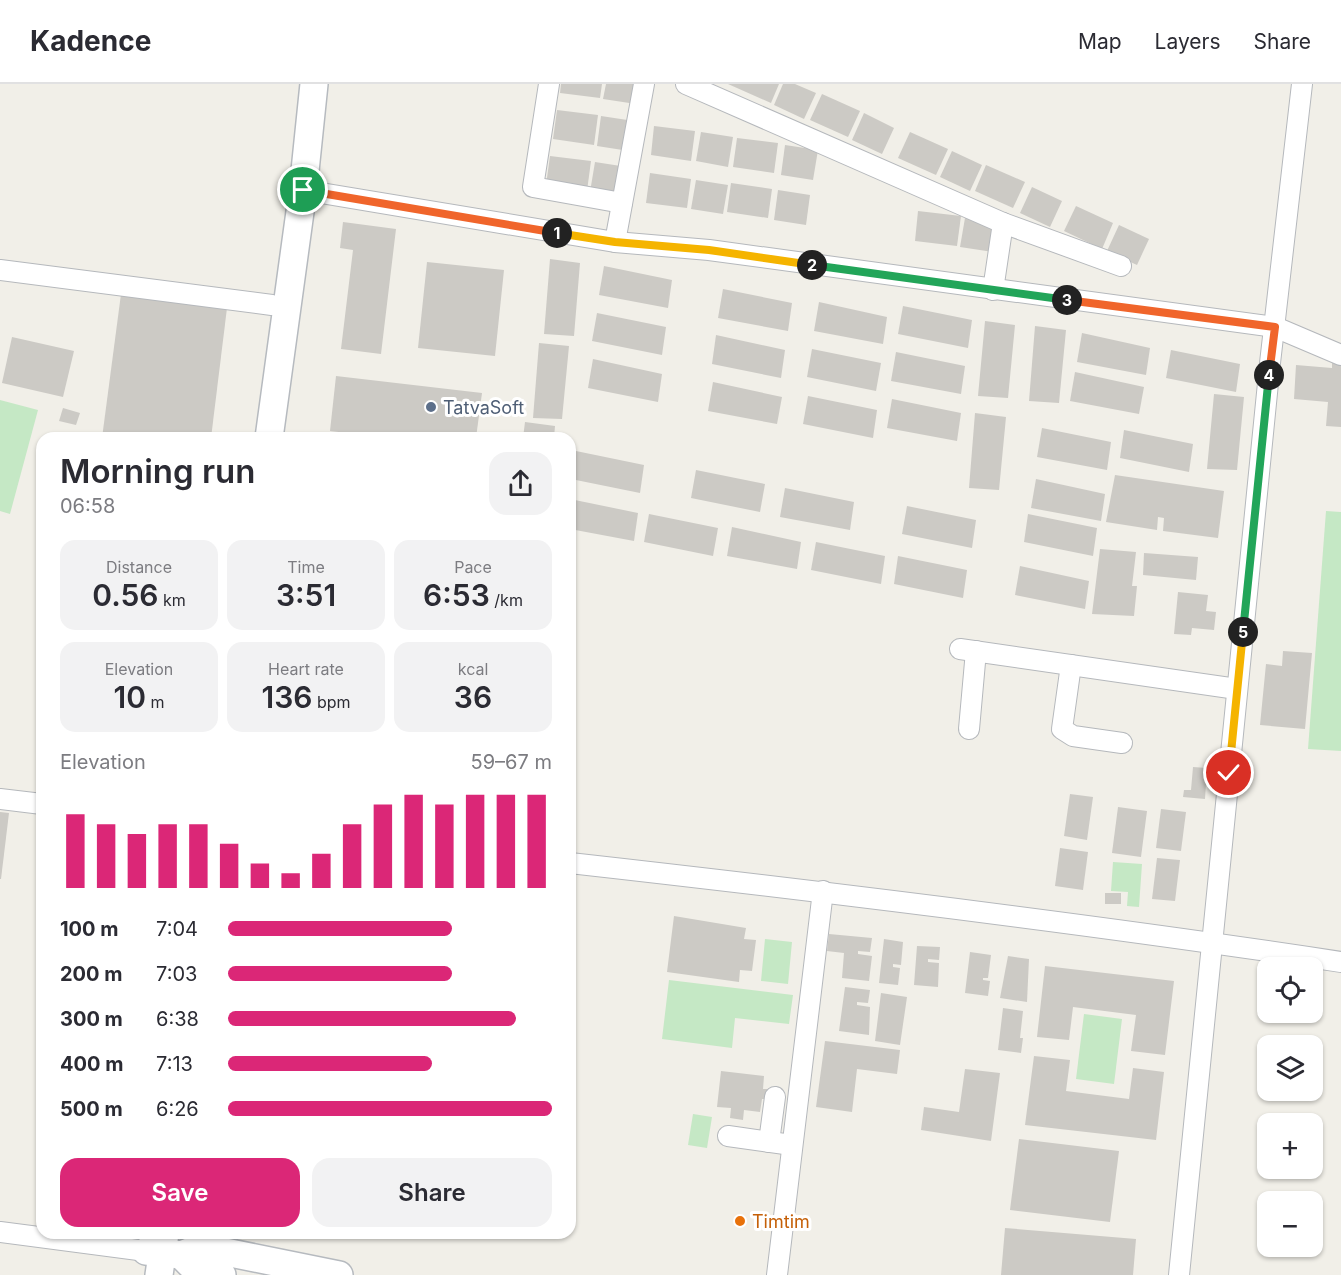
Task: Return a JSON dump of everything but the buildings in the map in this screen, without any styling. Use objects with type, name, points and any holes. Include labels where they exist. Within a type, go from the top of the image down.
[{"type":"main road","points":[[255,432],[298,84]]},
{"type":"main road","points":[[270,432],[303,190],[314,84]]},
{"type":"main road","points":[[213,1239],[228,1264]]},
{"type":"main road","points":[[158,1253],[196,1270],[228,1264],[339,1275]]},
{"type":"street","points":[[549,84],[533,187],[622,203]]},
{"type":"street","points":[[615,242],[644,84]]},
{"type":"street","points":[[686,84],[1003,223],[1121,266]]},
{"type":"street","points":[[1179,1275],[1237,689],[1302,84]]},
{"type":"street","points":[[303,190],[615,242],[709,250],[1275,327],[1341,355]]},
{"type":"street","points":[[993,290],[1003,223]]},
{"type":"street","points":[[0,270],[272,305]]},
{"type":"street","points":[[969,729],[968,650],[1237,689]]},
{"type":"street","points":[[1071,665],[1062,729],[1073,736],[1122,743]]},
{"type":"street","points":[[0,799],[36,803]]},
{"type":"street","points":[[576,864],[823,891],[1212,942],[1341,962]]},
{"type":"street","points":[[777,1275],[823,891]]},
{"type":"street","points":[[769,1142],[775,1097]]},
{"type":"street","points":[[728,1136],[792,1145]]},
{"type":"street","points":[[0,1232],[36,1237]]},
{"type":"street","points":[[53,1239],[158,1253]]},
{"type":"green space","points":[[0,400],[38,410],[10,514],[0,511]]},
{"type":"green space","points":[[1326,511],[1341,512],[1341,751],[1308,749]]},
{"type":"green space","points":[[1113,862],[1142,864],[1139,907],[1127,906],[1128,892],[1111,891]]},
{"type":"green space","points":[[765,939],[792,942],[788,984],[761,981]]},
{"type":"green space","points":[[669,980],[793,995],[789,1024],[735,1018],[732,1048],[662,1039]]},
{"type":"green space","points":[[1084,1014],[1122,1019],[1114,1084],[1076,1079]]},
{"type":"green space","points":[[693,1114],[712,1117],[707,1148],[688,1145]]},
{"type":"place","name":"TatvaSoft","points":[[431,407]]},
{"type":"place","name":"Timtim","points":[[740,1221]]},
{"type":"route","points":[[303,190],[615,242],[709,250],[1275,327],[1229,773]]}]
